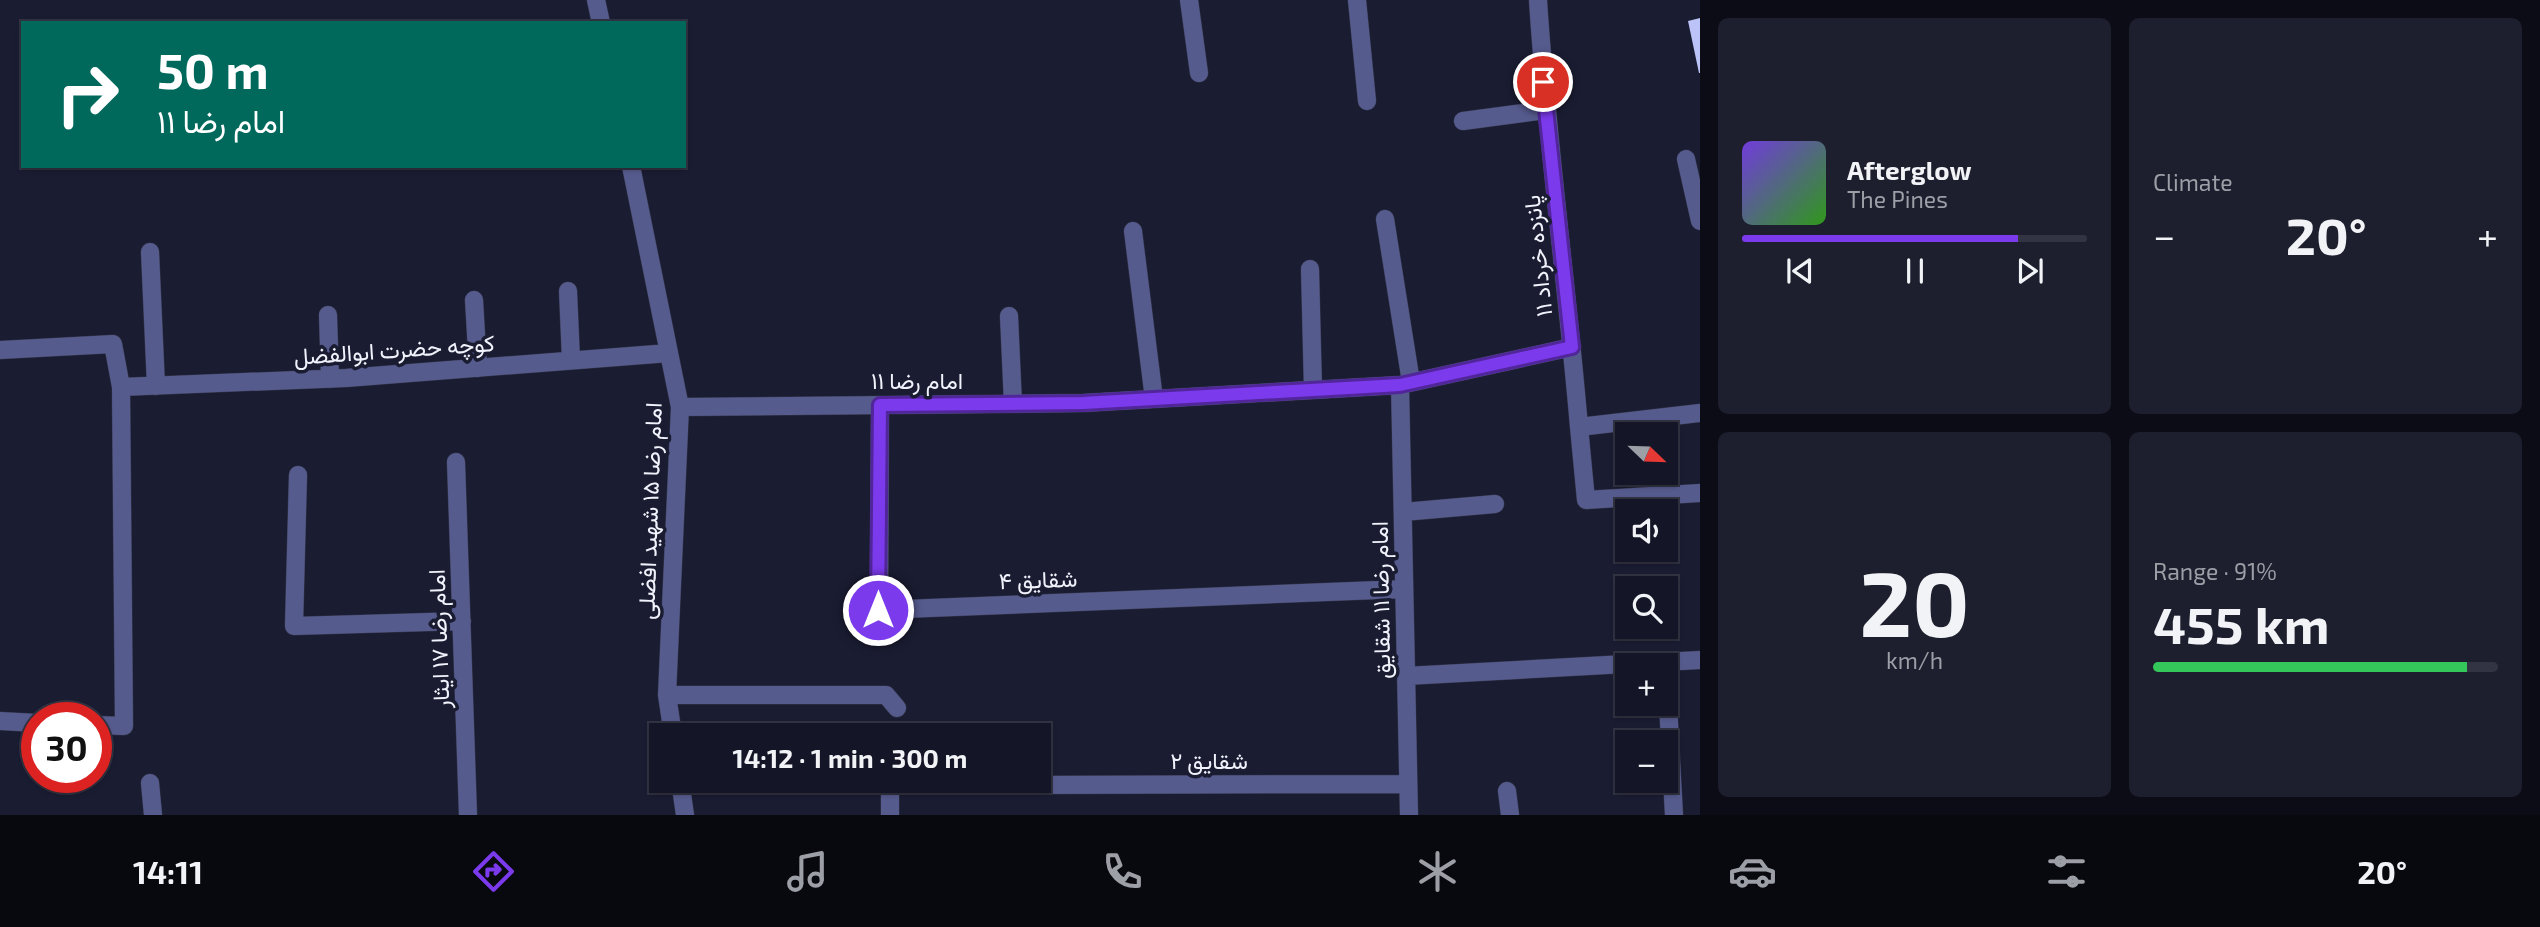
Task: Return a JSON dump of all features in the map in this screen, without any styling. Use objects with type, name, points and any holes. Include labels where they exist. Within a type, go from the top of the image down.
[{"type":"street","points":[[596,0],[601,21]]},
{"type":"street","points":[[1189,0],[1199,74]]},
{"type":"street","points":[[1357,0],[1367,101]]},
{"type":"street","name":"پانزده خرداد ۱۱","points":[[1538,0],[1545,110],[1586,500],[1700,493]]},
{"type":"street","points":[[1463,121],[1545,110]]},
{"type":"street","points":[[1686,159],[1700,221]]},
{"type":"street","name":"امام رضا ۱۵ شهید افضلی","points":[[631,168],[680,407],[667,695],[671,723]]},
{"type":"street","name":"امام رضا ۱۱ شقایق","points":[[1385,219],[1406,383],[1403,512],[1409,815]]},
{"type":"street","points":[[1133,231],[1154,399],[1406,383],[1572,347]]},
{"type":"street","points":[[150,252],[156,386]]},
{"type":"street","points":[[1310,270],[1313,390]]},
{"type":"street","points":[[568,291],[571,360]]},
{"type":"street","points":[[474,300],[478,368]]},
{"type":"street","points":[[328,315],[330,379]]},
{"type":"street","points":[[1009,316],[1013,404]]},
{"type":"street","points":[[0,350],[113,344],[121,387],[124,726],[112,726]]},
{"type":"street","name":"کوچه حضرت ابوالفضل","points":[[121,387],[330,379],[669,353]]},
{"type":"street","name":"امام رضا ۱۱","points":[[680,407],[1013,404],[1154,399]]},
{"type":"street","name":"شقایق ۴","points":[[880,405],[878,610],[1404,589]]},
{"type":"street","points":[[1579,427],[1700,413]]},
{"type":"street","name":"امام رضا ۱۷ ایثار","points":[[457,462],[468,815]]},
{"type":"street","points":[[298,475],[295,626],[462,621]]},
{"type":"street","points":[[1403,512],[1496,504]]},
{"type":"street","points":[[1678,663],[1700,660]]},
{"type":"street","points":[[1406,676],[1615,667]]},
{"type":"street","points":[[667,695],[886,695],[897,708]]},
{"type":"street","points":[[1669,716],[1674,815]]},
{"type":"street","points":[[0,721],[21,722]]},
{"type":"street","points":[[150,783],[153,815]]},
{"type":"street","name":"شقایق ۲","points":[[1051,785],[1408,784]]},
{"type":"street","points":[[1507,791],[1510,815]]},
{"type":"street","points":[[682,793],[685,815]]},
{"type":"street","points":[[890,794],[890,815]]},
{"type":"building","points":[[1700,18],[1700,73],[1699,73],[1688,21]]},
{"type":"route","points":[[878,610],[880,405],[1083,403],[1400,385],[1572,347],[1543,82]]}]
